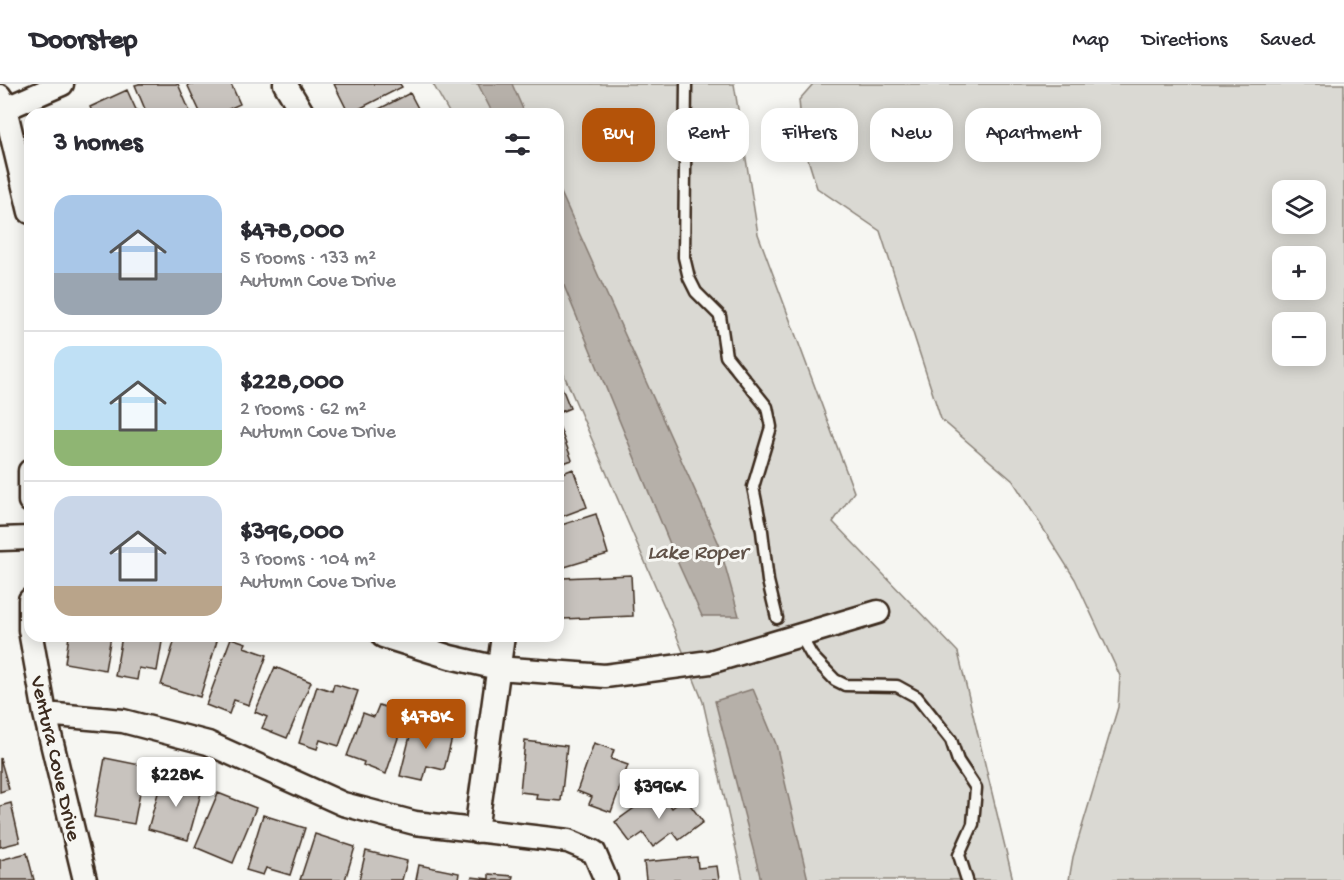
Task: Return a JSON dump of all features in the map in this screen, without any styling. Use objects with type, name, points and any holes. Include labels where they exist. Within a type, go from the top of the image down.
[{"type":"street","points":[[24,189],[2,105],[62,84]]},
{"type":"street","points":[[285,84],[299,108]]},
{"type":"street","points":[[0,539],[24,538]]},
{"type":"street","points":[[402,642],[450,657],[498,668],[605,676],[710,662],[878,612]]},
{"type":"street","name":"Ventura Cove Drive","points":[[32,642],[45,714],[85,880]]},
{"type":"street","points":[[477,831],[502,642]]},
{"type":"street","points":[[45,714],[123,721],[208,743],[343,804],[415,823],[568,842],[594,852],[606,880]]},
{"type":"lane","points":[[686,84],[684,257],[689,278],[696,292],[720,316],[726,356],[767,406],[771,427],[753,487],[762,531],[768,581],[777,618]]},
{"type":"lane","points":[[800,635],[812,656],[835,680],[845,685],[897,686],[917,697],[951,740],[958,760],[976,788],[973,824],[959,855],[967,880]]},
{"type":"shaded area","points":[[433,84],[734,84],[738,108],[667,108],[667,162],[746,162],[758,234],[854,492],[833,522],[958,652],[1013,880],[743,880],[703,702],[674,629],[564,375],[564,108],[447,108]]},
{"type":"shaded area","points":[[813,84],[1344,84],[1344,880],[1069,880],[1073,857],[1118,707],[1120,676],[1075,579],[1013,481],[941,419],[880,231],[817,188],[809,162],[858,162],[858,108],[800,108],[799,100]]},
{"type":"water","points":[[478,84],[512,84],[522,108],[490,108]]},
{"type":"water","name":"Lake Roper","points":[[564,199],[719,544],[739,616],[702,616],[677,561],[564,286]]},
{"type":"water","points":[[753,689],[776,744],[808,880],[761,880],[715,701]]},
{"type":"building","points":[[178,84],[188,108],[145,108],[135,85]]},
{"type":"building","points":[[187,84],[231,84],[240,104],[231,108],[198,108]]},
{"type":"building","points":[[334,84],[400,84],[402,87],[361,108],[346,108]]},
{"type":"building","points":[[127,90],[135,108],[90,108]]},
{"type":"building","points":[[410,93],[418,108],[381,108]]},
{"type":"building","points":[[564,393],[570,408],[564,410]]},
{"type":"building","points":[[564,439],[572,460],[564,463]]},
{"type":"building","points":[[573,469],[587,507],[564,516],[564,473]]},
{"type":"building","points":[[596,514],[608,554],[564,567],[564,524]]},
{"type":"building","points":[[631,575],[633,616],[564,619],[564,578]]},
{"type":"building","points":[[68,642],[110,642],[105,670],[65,663]]},
{"type":"building","points":[[121,642],[162,642],[157,671],[139,668],[137,680],[115,676]]},
{"type":"building","points":[[174,642],[217,642],[200,697],[161,685]]},
{"type":"building","points":[[230,642],[246,643],[244,647],[267,655],[249,705],[234,700],[229,714],[206,705]]},
{"type":"building","points":[[275,667],[311,682],[287,738],[262,728],[267,717],[255,712]]},
{"type":"building","points":[[334,684],[358,691],[339,746],[320,740],[317,749],[299,743],[317,686],[332,691]]},
{"type":"building","points":[[379,705],[394,710],[390,722],[402,726],[386,774],[347,756],[363,713],[374,717]]},
{"type":"building","points":[[414,720],[454,730],[444,770],[427,766],[423,781],[400,776]]},
{"type":"building","points":[[525,741],[567,746],[561,801],[536,799],[537,794],[520,792]]},
{"type":"building","points":[[594,743],[614,750],[611,759],[628,765],[611,812],[589,804],[592,797],[577,791]]},
{"type":"building","points":[[0,758],[9,789],[0,792]]},
{"type":"building","points":[[105,758],[145,766],[134,824],[94,817]]},
{"type":"building","points":[[163,775],[203,786],[188,840],[148,829]]},
{"type":"building","points":[[659,790],[672,808],[685,798],[703,822],[679,840],[673,832],[653,847],[643,833],[630,842],[615,822]]},
{"type":"building","points":[[218,793],[256,808],[233,863],[195,847]]},
{"type":"building","points":[[11,803],[20,842],[0,847],[0,806]]},
{"type":"building","points":[[263,815],[305,828],[290,875],[266,868],[263,875],[246,870]]},
{"type":"building","points":[[315,834],[355,847],[345,880],[300,880]]},
{"type":"building","points":[[366,851],[407,861],[402,880],[359,880]]},
{"type":"building","points":[[27,853],[34,880],[0,880],[0,860]]},
{"type":"building","points":[[697,857],[698,868],[717,866],[719,880],[646,880],[644,862]]},
{"type":"building","points":[[419,865],[459,873],[458,880],[416,880]]},
{"type":"building","points":[[489,874],[513,876],[512,880],[471,880],[472,877],[489,879]]}]
